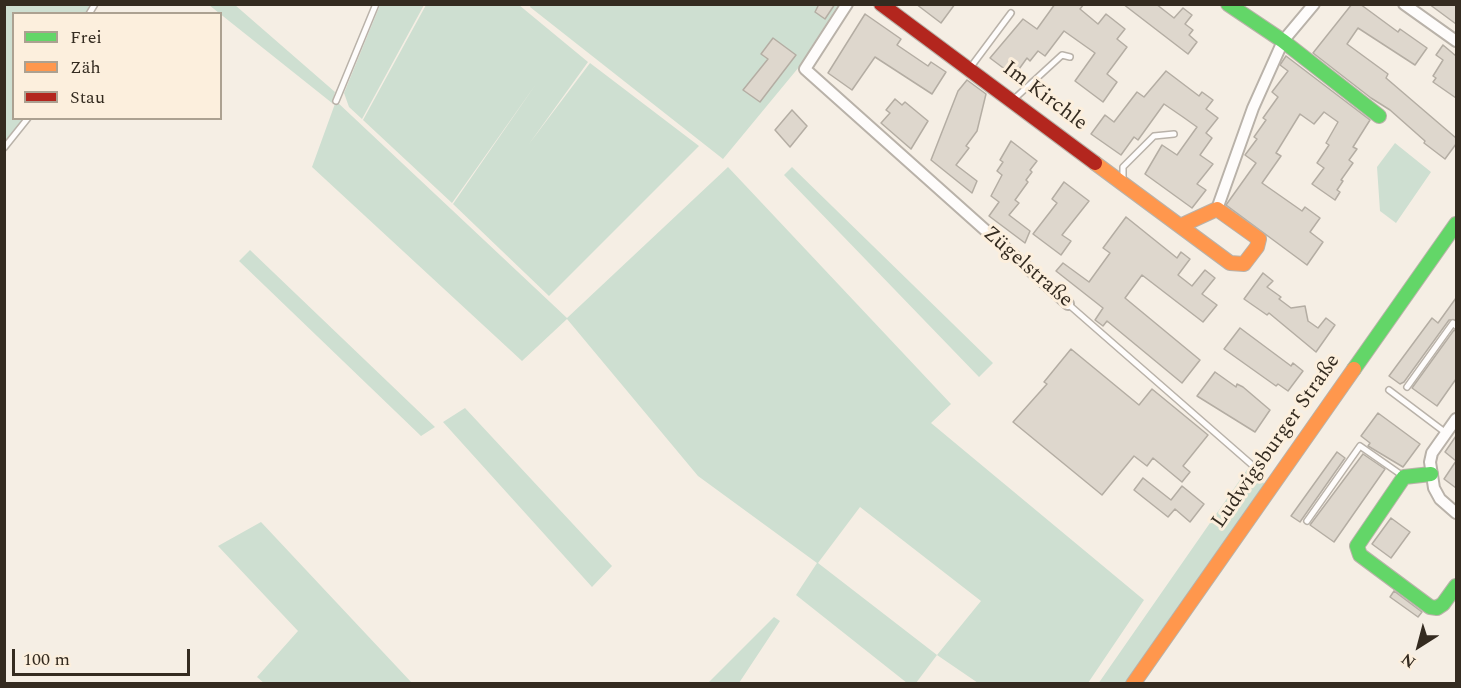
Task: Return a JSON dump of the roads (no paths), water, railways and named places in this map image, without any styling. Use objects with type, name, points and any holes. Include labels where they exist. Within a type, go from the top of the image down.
[{"type":"street","name":"Zügelstraße","points":[[847,4],[805,69],[1068,304]]},
{"type":"street","name":"Im Kirchle","points":[[881,4],[1230,263],[1244,264],[1257,247],[1259,239],[1217,209]]},
{"type":"street","points":[[1228,4],[1283,40],[1379,116]]},
{"type":"street","points":[[1180,226],[1217,209],[1253,108],[1283,40],[1314,4]]},
{"type":"street","points":[[1404,4],[1456,41]]},
{"type":"street","name":"Ludwigsburger Straße","points":[[1133,684],[1456,224]]},
{"type":"street","points":[[1456,419],[1432,453],[1431,474],[1440,499],[1456,513]]},
{"type":"street","points":[[1431,474],[1404,477],[1361,536],[1357,546],[1360,555],[1430,607],[1437,608],[1443,604],[1456,586]]},
{"type":"lane","points":[[336,101],[376,4]]},
{"type":"lane","points":[[970,68],[1011,13]]},
{"type":"lane","points":[[1013,100],[1062,55],[1070,57]]},
{"type":"lane","points":[[4,148],[26,120]]},
{"type":"lane","points":[[1123,183],[1123,167],[1154,136],[1174,134]]},
{"type":"lane","name":"Zügelstraße","points":[[1068,304],[1251,464]]},
{"type":"lane","points":[[1407,387],[1453,323],[1456,326]]},
{"type":"lane","points":[[1389,390],[1446,433]]},
{"type":"lane","points":[[1307,520],[1360,446],[1404,477]]}]
